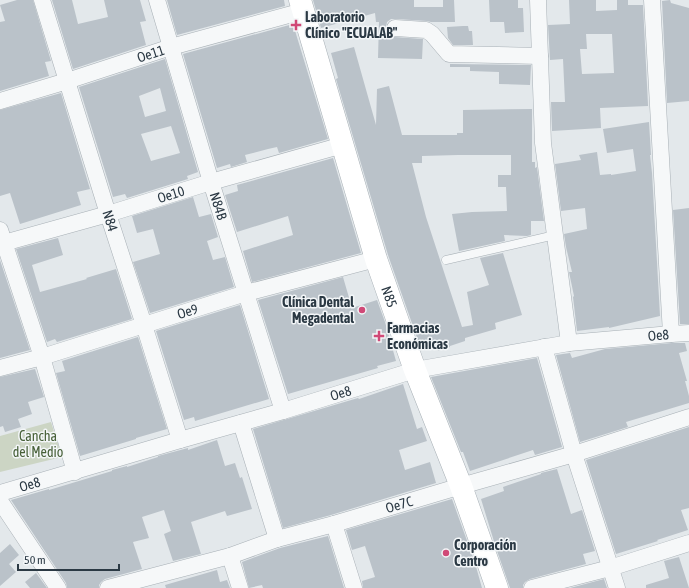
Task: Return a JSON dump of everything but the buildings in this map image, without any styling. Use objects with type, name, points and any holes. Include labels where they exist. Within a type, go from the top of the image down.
[{"type":"main road","name":"N85","points":[[301,5],[376,259],[415,370],[461,486],[497,588]]},
{"type":"street","name":"N84","points":[[42,0],[180,440]]},
{"type":"street","name":"N84B","points":[[157,0],[211,182],[284,411]]},
{"type":"street","points":[[538,0],[543,143],[569,343]]},
{"type":"street","points":[[652,0],[671,334]]},
{"type":"street","name":"Oe11","points":[[0,100],[67,82],[171,46],[301,5]]},
{"type":"street","points":[[395,28],[426,30],[432,34],[449,54],[540,56]]},
{"type":"street","name":"Oe10","points":[[1,239],[108,214],[211,182],[343,145]]},
{"type":"street","points":[[1,239],[42,357],[74,472]]},
{"type":"street","name":"Oe9","points":[[0,368],[42,357],[246,293],[376,259]]},
{"type":"street","name":"Oe8","points":[[0,493],[284,411],[415,370],[569,343],[671,334],[689,334]]},
{"type":"street","points":[[544,347],[574,454],[617,588]]},
{"type":"street","name":"Oe7C","points":[[108,588],[230,556],[277,539],[334,524],[574,454],[689,416]]},
{"type":"street","points":[[242,423],[277,539]]},
{"type":"street","points":[[0,501],[58,588]]},
{"type":"street","points":[[334,524],[354,588]]},
{"type":"street","points":[[532,588],[610,568],[689,543]]},
{"type":"street","points":[[230,556],[240,588]]},
{"type":"lane","points":[[446,260],[555,235]]},
{"type":"green space","name":"Cancha del Medio","points":[[51,422],[62,457],[0,472],[0,436]]},
{"type":"place","name":"Laboratorio Clínico \"ECUALAB\"","points":[[296,25]]},
{"type":"place","name":"Clínica Dental Megadental","points":[[362,310]]},
{"type":"place","name":"Farmacias Económicas","points":[[379,336]]},
{"type":"place","name":"Corporación Centro","points":[[446,553]]}]
